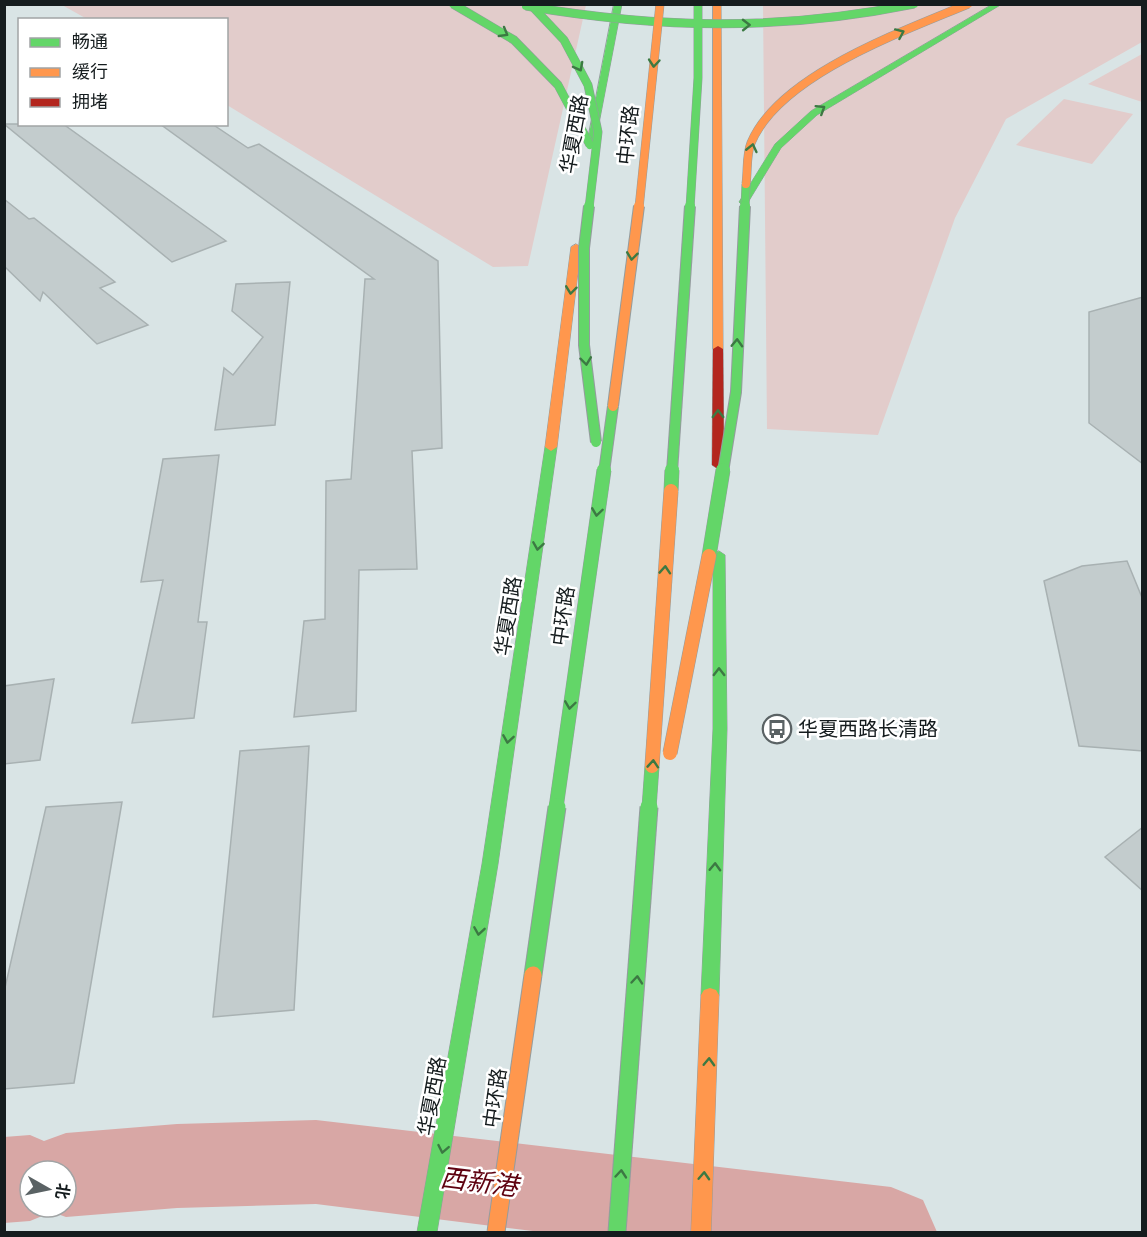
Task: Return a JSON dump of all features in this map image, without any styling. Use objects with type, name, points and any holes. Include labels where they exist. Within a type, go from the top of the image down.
[{"type":"main road","points":[[453,4],[514,39],[558,85],[595,156]]},
{"type":"main road","points":[[521,4],[601,18],[679,24],[749,25],[824,21],[914,4]]},
{"type":"main road","points":[[530,4],[564,40],[588,85],[598,132],[584,248],[584,345],[602,483]]},
{"type":"main road","name":"华夏西路","points":[[427,1233],[454,1092],[544,507],[586,170],[618,4]]},
{"type":"main road","name":"中环路","points":[[496,1233],[602,483],[647,144],[660,4]]},
{"type":"main road","points":[[617,1233],[645,876],[698,78],[698,4]]},
{"type":"main road","points":[[701,1233],[720,729],[717,4]]},
{"type":"main road","points":[[645,876],[702,601],[736,392],[744,202],[751,142],[776,106],[806,81],[895,35],[968,4]]},
{"type":"main road","points":[[744,202],[778,146],[814,113],[999,4]]},
{"type":"shaded area","points":[[62,5],[586,5],[528,266],[493,267],[228,106],[228,18],[85,18]]},
{"type":"shaded area","points":[[763,5],[1142,5],[1142,42],[1006,119],[955,218],[878,435],[767,429]]},
{"type":"shaded area","points":[[1142,54],[1142,102],[1088,84]]},
{"type":"shaded area","points":[[1064,99],[1133,114],[1092,164],[1016,145]]},
{"type":"building","points":[[4,124],[66,126],[226,241],[172,262]]},
{"type":"building","points":[[163,126],[215,126],[248,148],[259,144],[438,261],[442,448],[412,451],[417,569],[359,570],[356,711],[294,717],[304,621],[325,619],[326,481],[351,479],[365,279],[374,279]]},
{"type":"building","points":[[4,199],[29,219],[34,218],[115,282],[100,288],[148,325],[97,344],[43,292],[40,301],[4,266]]},
{"type":"building","points":[[290,282],[275,425],[215,430],[224,368],[233,375],[263,337],[232,311],[236,284]]},
{"type":"building","points":[[1143,297],[1143,464],[1089,423],[1089,312]]},
{"type":"building","points":[[219,455],[198,622],[207,622],[194,718],[132,723],[163,580],[141,582],[163,459]]},
{"type":"building","points":[[1127,561],[1143,600],[1143,751],[1079,746],[1044,581],[1082,566]]},
{"type":"building","points":[[54,679],[40,760],[4,764],[4,686]]},
{"type":"building","points":[[309,746],[294,1010],[213,1017],[240,751]]},
{"type":"building","points":[[122,802],[74,1083],[4,1089],[4,992],[46,807]]},
{"type":"building","points":[[1143,827],[1143,891],[1105,857]]},
{"type":"waterway","name":"西新港","points":[[78,1174],[177,1166],[316,1162],[891,1232]]},
{"type":"waterway","name":"西新港","points":[[4,1180],[18,1179]]},
{"type":"traffic: fast","points":[[453,4],[514,40],[558,85],[590,145]]},
{"type":"traffic: fast","points":[[530,4],[564,40],[588,85],[598,132],[584,248],[584,345],[596,442]]},
{"type":"traffic: fast","points":[[592,139],[618,4]]},
{"type":"traffic: fast","points":[[671,491],[698,78],[698,4]]},
{"type":"traffic: fast","points":[[526,6],[623,20],[720,26],[817,20],[866,14],[914,4]]},
{"type":"traffic: fast","points":[[744,202],[778,146],[814,113],[999,4]]},
{"type":"traffic: fast","points":[[709,556],[736,392],[746,184]]},
{"type":"traffic: fast","points":[[533,975],[613,406]]},
{"type":"traffic: fast","points":[[427,1232],[490,864],[551,447]]},
{"type":"traffic: fast","points":[[710,995],[720,729],[719,555]]},
{"type":"traffic: fast","points":[[617,1232],[652,766]]},
{"type":"traffic: slow","points":[[613,406],[647,144],[660,4]]},
{"type":"traffic: slow","points":[[717,4],[718,349]]},
{"type":"traffic: slow","points":[[746,184],[751,143],[764,120],[786,98],[846,59],[879,42],[968,4]]},
{"type":"traffic: slow","points":[[551,447],[576,247]]},
{"type":"traffic: slow","points":[[652,766],[671,491]]},
{"type":"traffic: slow","points":[[670,753],[709,556]]},
{"type":"traffic: slow","points":[[496,1232],[533,975]]},
{"type":"traffic: slow","points":[[701,1232],[710,995]]},
{"type":"traffic: jam","points":[[718,349],[718,465]]},
{"type":"place","name":"华夏西路长清路","points":[[777,729]]}]
